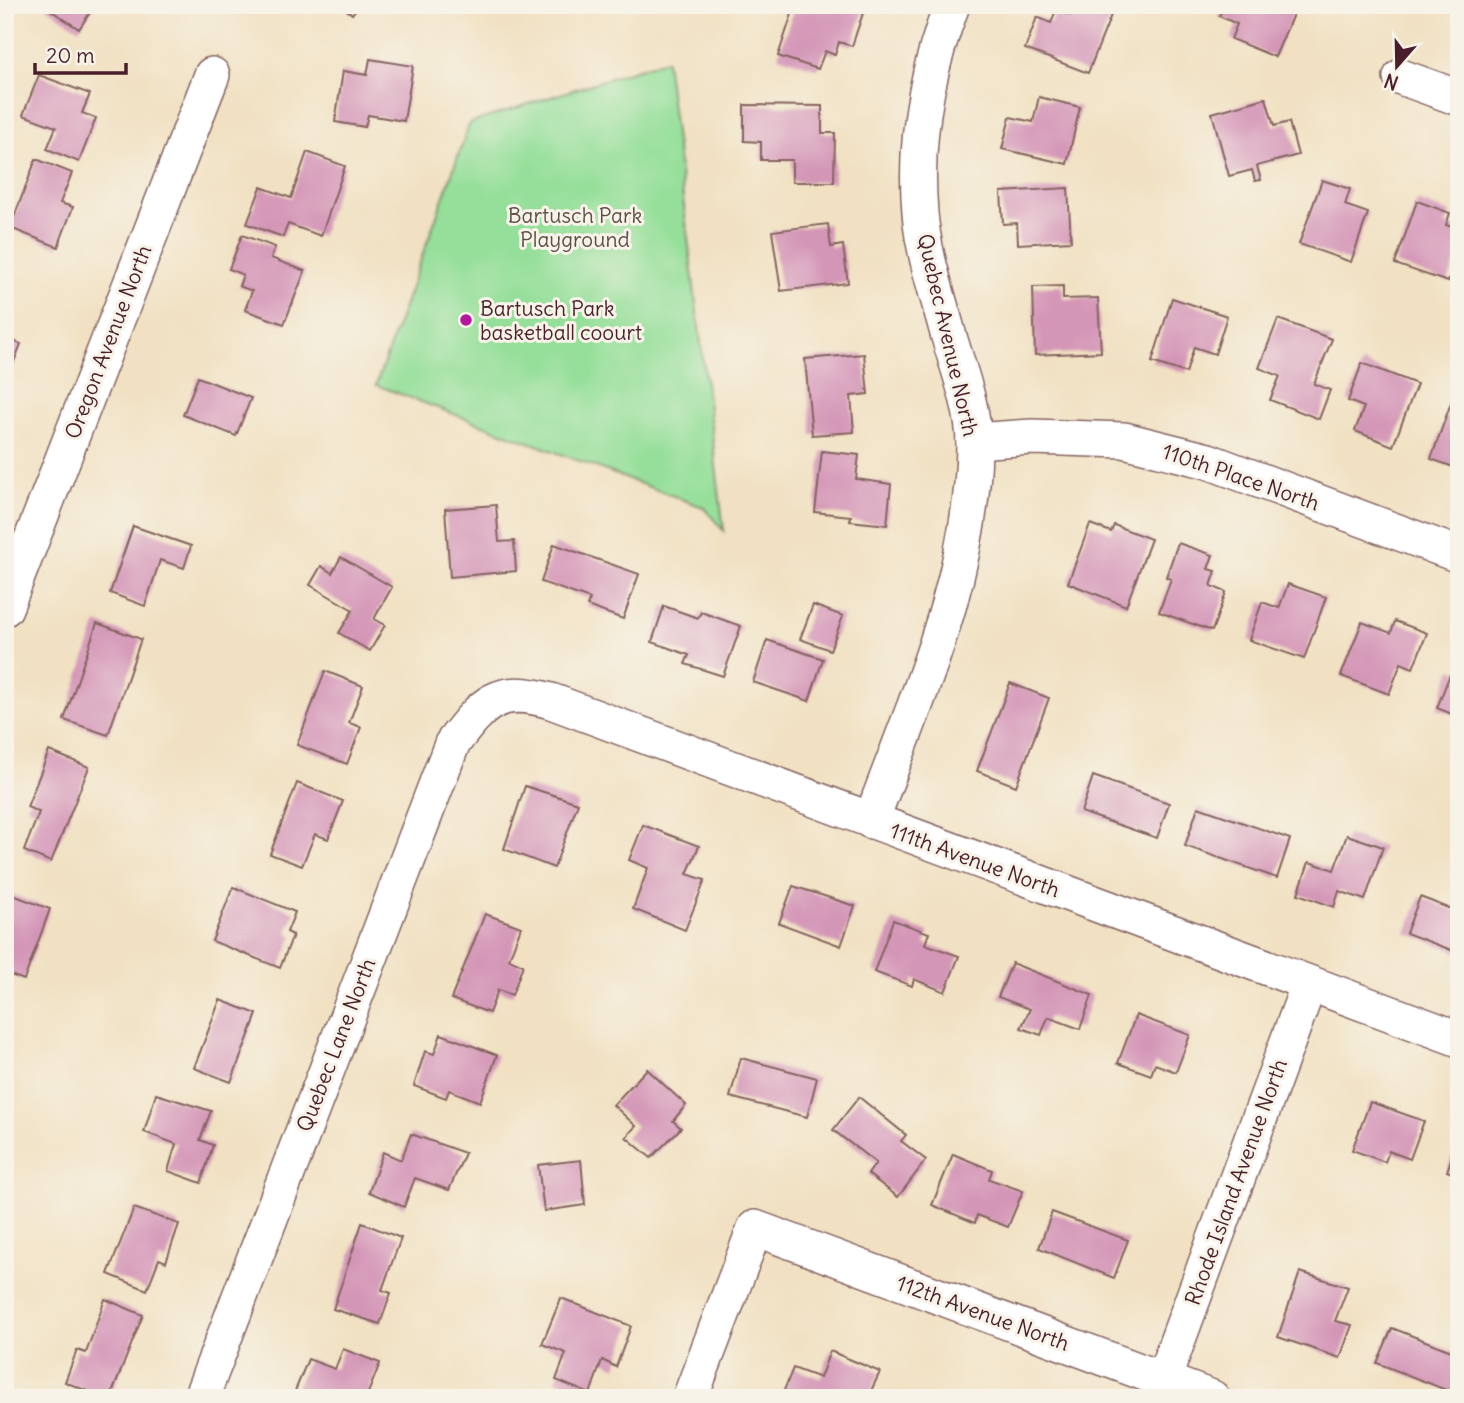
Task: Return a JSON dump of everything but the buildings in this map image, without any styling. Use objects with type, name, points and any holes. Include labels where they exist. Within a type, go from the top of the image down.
[{"type":"street","name":"Quebec Avenue North","points":[[871,821],[949,611],[964,549],[972,492],[974,441],[967,398],[934,281],[920,215],[918,148],[927,83],[953,5]]},
{"type":"street","name":"Oregon Avenue North","points":[[5,608],[16,547],[212,75]]},
{"type":"street","points":[[1401,77],[1459,98]]},
{"type":"street","name":"110th Place North","points":[[974,441],[1032,437],[1124,440],[1208,461],[1459,555]]},
{"type":"street","name":"111th Avenue North","points":[[490,703],[510,694],[530,695],[551,701],[1459,1039]]},
{"type":"street","name":"Quebec Lane North","points":[[201,1398],[452,744],[469,722],[490,703]]},
{"type":"street","name":"Rhode Island Avenue North","points":[[1163,1380],[1309,984]]},
{"type":"street","name":"112th Avenue North","points":[[690,1398],[755,1228],[1212,1398]]},
{"type":"green space","name":"Bartusch Park Playground","points":[[666,60],[724,531],[703,507],[376,385],[470,123]]},
{"type":"place","name":"Bartusch Park basketball coourt","points":[[466,320]]}]
